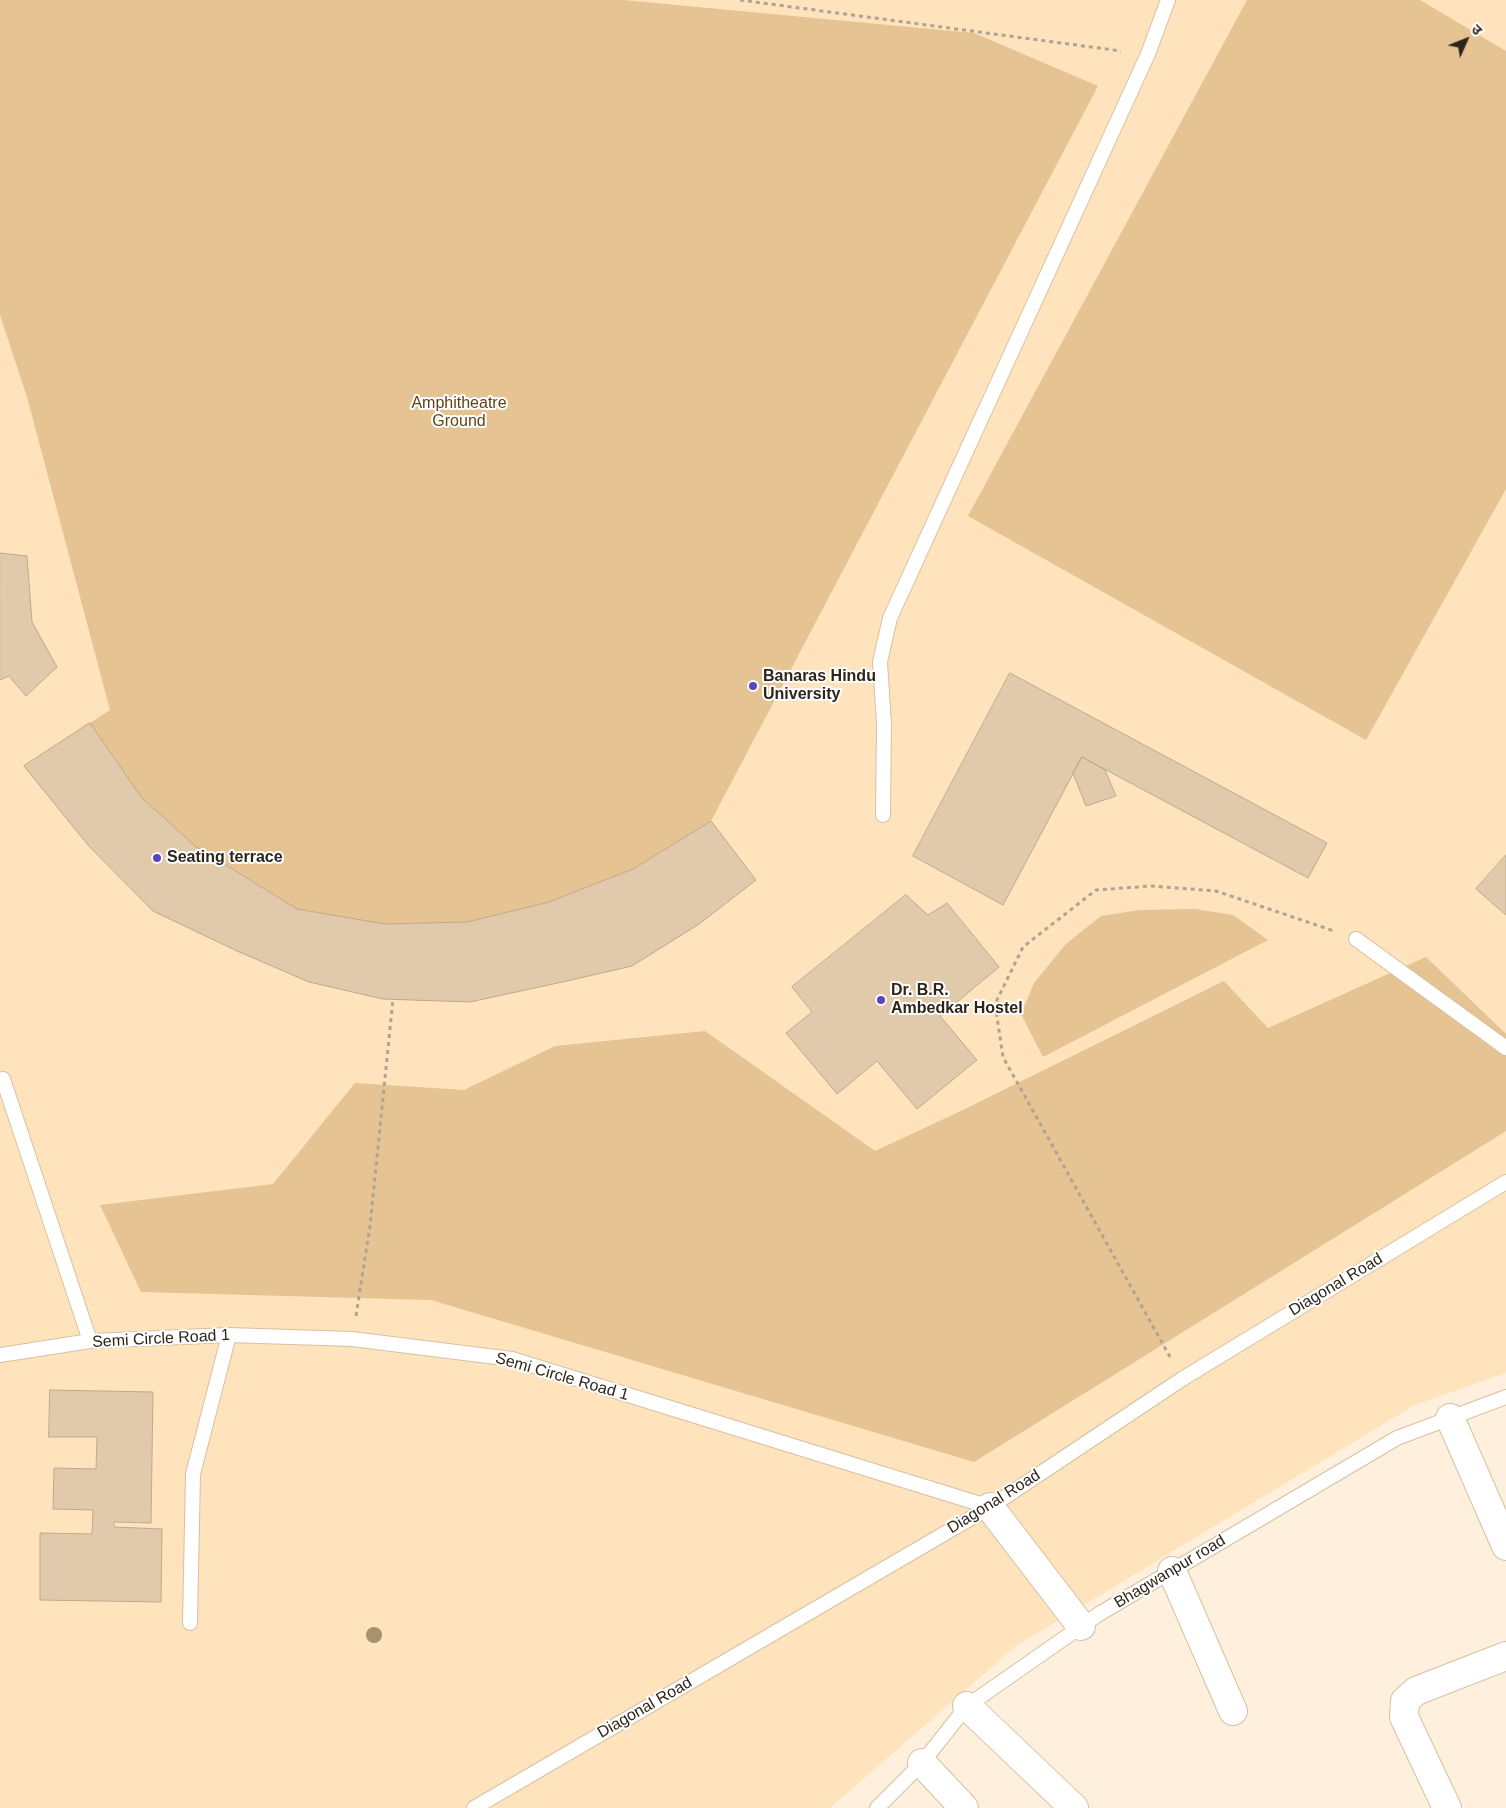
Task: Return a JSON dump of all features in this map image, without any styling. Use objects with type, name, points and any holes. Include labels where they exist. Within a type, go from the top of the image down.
[{"type":"street","points":[[1450,1418],[1506,1546]]},
{"type":"street","points":[[990,1507],[1082,1626]]},
{"type":"street","points":[[1172,1571],[1233,1711]]},
{"type":"street","points":[[1447,1808],[1404,1717],[1405,1701],[1416,1691],[1506,1656]]},
{"type":"street","points":[[967,1706],[1074,1808]]},
{"type":"street","points":[[922,1763],[964,1808]]},
{"type":"lane","points":[[883,815],[884,724],[880,662],[890,618],[1148,54],[1168,0]]},
{"type":"lane","points":[[1356,939],[1506,1048]]},
{"type":"lane","points":[[0,1096],[2,1074]]},
{"type":"lane","points":[[2,1074],[90,1341]]},
{"type":"lane","name":"Diagonal Road","points":[[474,1808],[990,1507],[1182,1379],[1506,1182]]},
{"type":"lane","points":[[190,1623],[193,1474],[229,1334]]},
{"type":"lane","name":"Semi Circle Road 1","points":[[0,1355],[90,1341],[229,1334],[352,1339],[512,1359],[990,1507]]},
{"type":"lane","name":"Bhagwanpur road","points":[[877,1808],[922,1763],[967,1706],[1082,1626],[1397,1438],[1506,1397]]},
{"type":"path","points":[[740,0],[1148,54]]},
{"type":"path","points":[[1182,1379],[1003,1057],[995,1004],[1023,947],[1096,890],[1151,886],[1216,891],[1356,939]]},
{"type":"path","points":[[352,1339],[370,1226],[393,999]]},
{"type":"shaded area","name":"Banaras Hindu University","points":[[0,0],[1506,0],[1506,1373],[1415,1405],[1016,1646],[830,1808],[0,1808]]},
{"type":"green space","name":"Amphitheatre Ground","points":[[0,0],[623,0],[974,33],[1098,86],[711,821],[756,880],[699,924],[632,966],[470,1002],[383,999],[309,982],[237,951],[153,911],[88,845],[24,766],[110,710],[27,397],[0,315]]},
{"type":"green space","points":[[1247,0],[1420,0],[1506,51],[1506,489],[1366,740],[968,516]]},
{"type":"green space","points":[[1195,909],[1233,915],[1268,940],[1043,1057],[1021,1014],[1034,983],[1066,944],[1101,916],[1140,910]]},
{"type":"green space","points":[[1426,957],[1506,1034],[1506,1131],[974,1462],[431,1300],[141,1292],[100,1205],[273,1184],[355,1083],[464,1090],[555,1046],[705,1031],[875,1151],[963,1110],[1224,981],[1268,1028]]},
{"type":"building","points":[[0,553],[27,556],[32,622],[57,667],[26,696],[9,676],[0,680]]},
{"type":"building","points":[[1010,673],[1327,843],[1308,878],[1082,757],[1003,905],[913,856]]},
{"type":"building","name":"Seating terrace","points":[[90,723],[142,798],[195,846],[297,909],[385,924],[467,922],[549,902],[633,869],[711,821],[756,880],[699,924],[632,966],[567,981],[470,1002],[383,999],[309,982],[237,951],[153,911],[88,845],[24,766]]},
{"type":"building","points":[[1082,757],[1105,770],[1116,796],[1086,806],[1073,773]]},
{"type":"building","points":[[1506,855],[1506,915],[1476,889]]},
{"type":"building","name":"Dr. B.R. Ambedkar Hostel","points":[[906,895],[928,915],[947,903],[999,967],[940,1016],[977,1060],[917,1109],[877,1061],[837,1094],[786,1033],[812,1012],[792,987]]},
{"type":"building","points":[[50,1390],[153,1392],[151,1523],[114,1522],[114,1527],[162,1529],[161,1602],[40,1600],[40,1533],[92,1534],[93,1510],[53,1509],[54,1468],[96,1469],[97,1437],[49,1437]]},
{"type":"place","name":"Banaras Hindu University","points":[[753,686]]},
{"type":"place","name":"Seating terrace","points":[[157,858]]},
{"type":"place","name":"Dr. B.R. Ambedkar Hostel","points":[[881,1000]]}]
